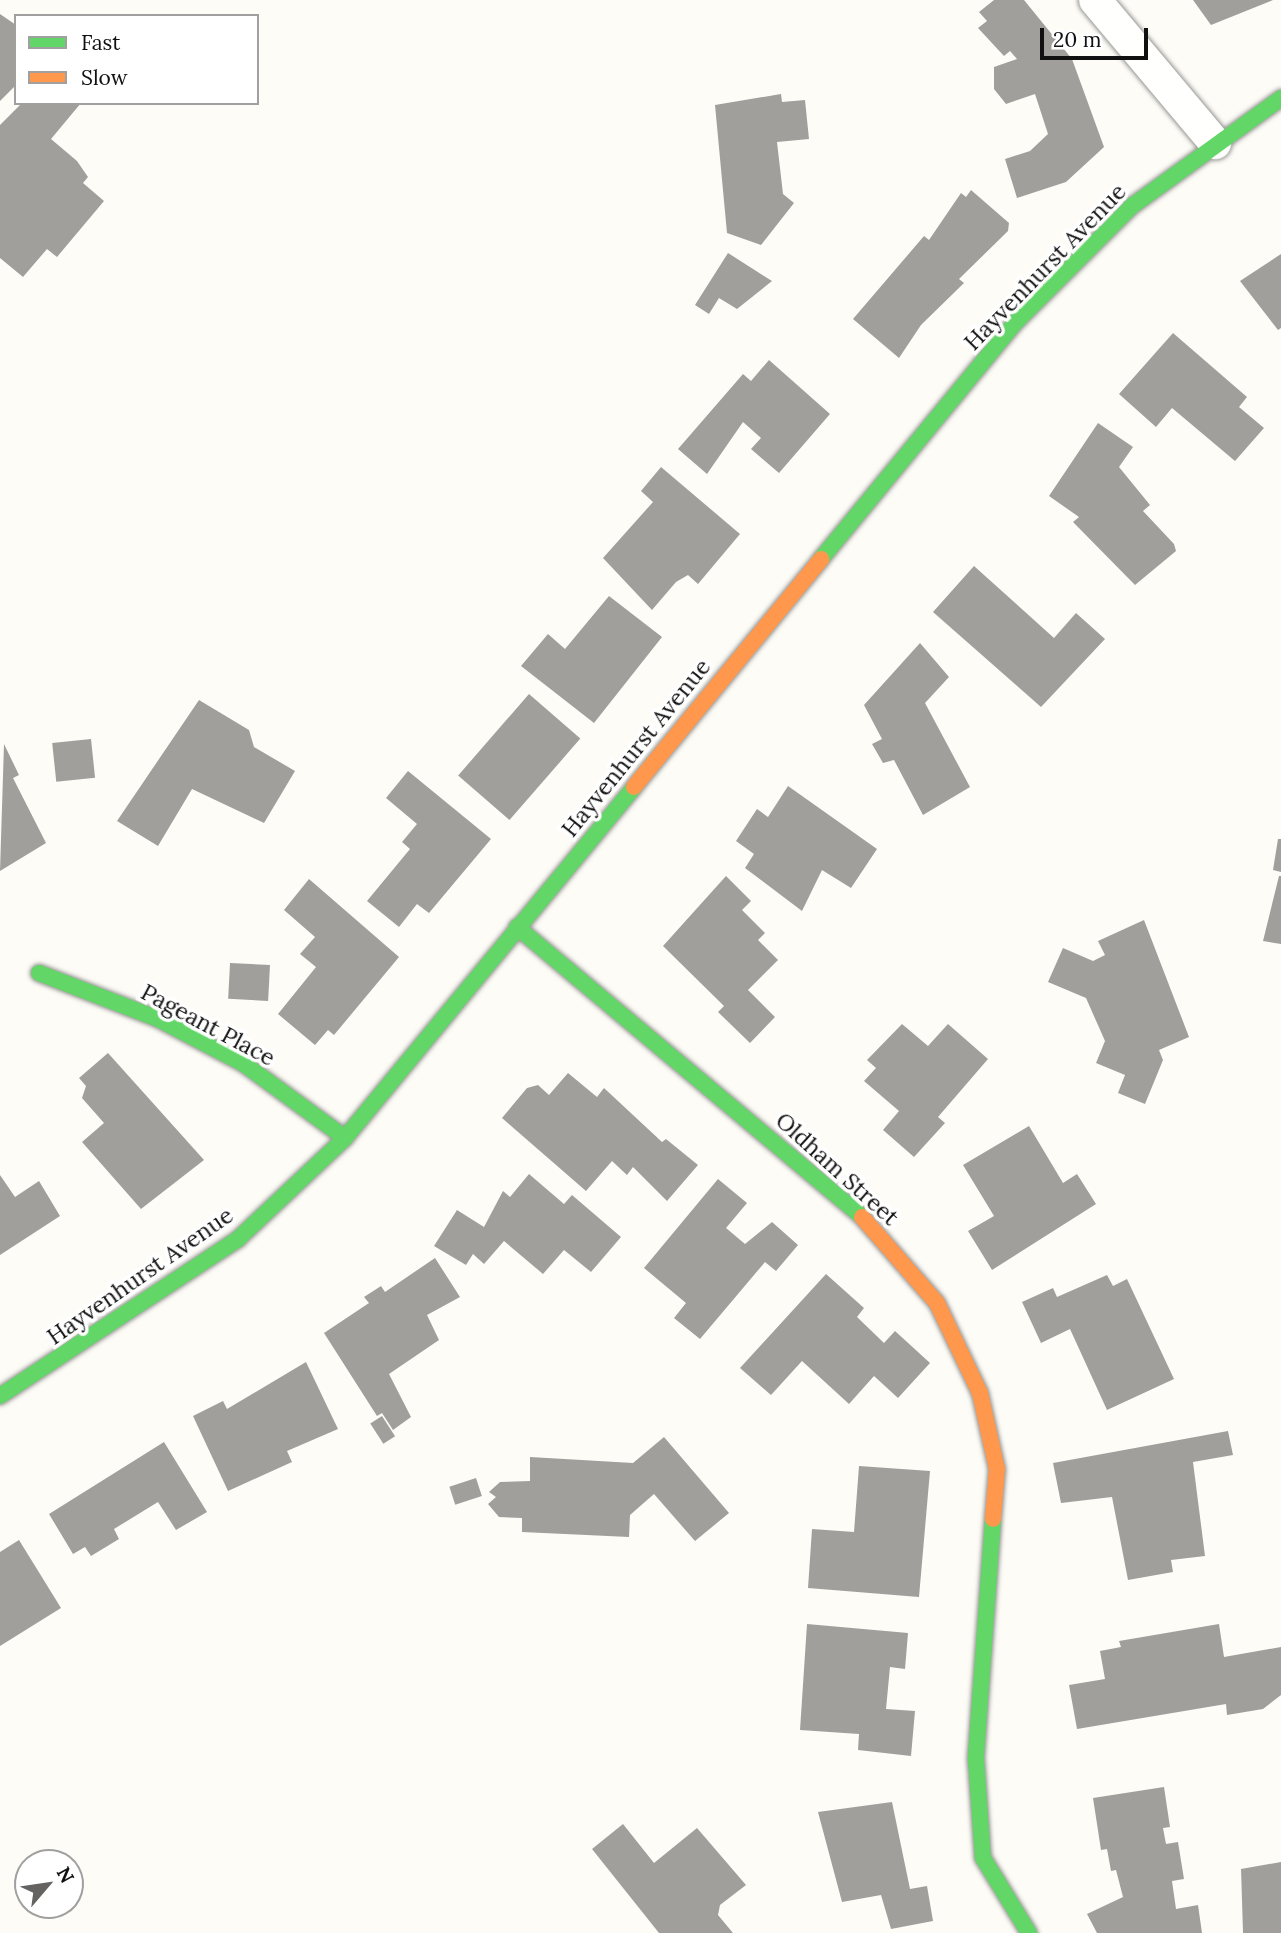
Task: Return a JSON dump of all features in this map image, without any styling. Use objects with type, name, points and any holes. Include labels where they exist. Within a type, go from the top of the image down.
[{"type":"main road","name":"Hayvenhurst Avenue","points":[[0,1396],[238,1240],[345,1138],[1016,322],[1132,206],[1215,142],[1281,98]]},
{"type":"main road","name":"Oldham Street","points":[[517,927],[871,1224],[937,1303],[980,1393],[997,1469],[976,1759],[983,1858],[1028,1933]]},
{"type":"main road","name":"Pageant Place","points":[[39,973],[158,1019],[244,1064],[345,1138]]},
{"type":"street","points":[[1096,0],[1215,142]]},
{"type":"building","points":[[994,0],[1024,0],[1072,59],[1104,147],[1066,182],[1017,198],[1005,159],[1030,151],[1048,134],[1035,94],[1006,104],[994,89],[994,67],[1017,59],[1010,51],[1004,56],[978,28],[987,21],[979,12]]},
{"type":"building","points":[[1193,0],[1273,0],[1211,25]]},
{"type":"building","points":[[0,14],[14,24],[14,87],[0,101]]},
{"type":"building","points":[[781,94],[782,102],[805,100],[809,139],[777,142],[783,194],[794,203],[761,245],[727,233],[715,105]]},
{"type":"building","points":[[20,105],[79,105],[51,139],[77,161],[88,177],[83,183],[104,201],[57,257],[47,249],[23,277],[0,258],[0,125]]},
{"type":"building","points":[[971,190],[1009,223],[1008,231],[959,279],[964,283],[921,325],[899,358],[853,319],[924,236],[929,240],[961,193],[966,197]]},
{"type":"building","points":[[728,253],[772,281],[737,309],[719,298],[709,314],[695,305]]},
{"type":"building","points":[[1281,254],[1281,328],[1278,330],[1240,281]]},
{"type":"building","points":[[1173,333],[1247,397],[1239,407],[1264,428],[1235,461],[1172,408],[1156,427],[1119,394]]},
{"type":"building","points":[[769,360],[830,414],[779,473],[751,449],[761,438],[743,422],[707,474],[678,449],[743,374],[751,381]]},
{"type":"building","points":[[1098,423],[1133,447],[1119,467],[1150,505],[1143,511],[1174,544],[1176,551],[1135,585],[1073,522],[1079,517],[1049,496]]},
{"type":"building","points":[[661,467],[740,534],[698,584],[688,575],[676,582],[652,610],[603,558],[653,502],[641,491]]},
{"type":"building","points":[[974,566],[1054,638],[1076,613],[1105,639],[1041,707],[933,612]]},
{"type":"building","points":[[609,596],[662,637],[594,723],[521,666],[548,634],[565,649]]},
{"type":"building","points":[[920,643],[949,677],[925,703],[970,787],[923,815],[894,760],[883,763],[872,744],[882,739],[864,705]]},
{"type":"building","points":[[529,694],[580,739],[509,820],[458,776]]},
{"type":"building","points":[[199,700],[249,730],[254,747],[295,771],[264,823],[192,789],[158,846],[117,821]]},
{"type":"building","points":[[91,739],[95,778],[56,782],[52,743]]},
{"type":"building","points":[[4,744],[19,775],[13,778],[46,843],[0,871]]},
{"type":"building","points":[[408,771],[491,839],[429,913],[417,904],[399,927],[367,901],[410,849],[402,842],[417,824],[386,798]]},
{"type":"building","points":[[788,786],[877,849],[851,888],[822,870],[802,911],[745,868],[754,854],[736,841],[757,809],[768,817]]},
{"type":"building","points":[[1278,839],[1281,839],[1281,872],[1273,870]]},
{"type":"building","points":[[726,876],[751,901],[742,910],[765,933],[758,940],[778,960],[748,990],[775,1017],[750,1043],[718,1012],[724,1006],[663,946]]},
{"type":"building","points":[[1281,876],[1281,944],[1263,941]]},
{"type":"building","points":[[309,879],[399,957],[334,1035],[328,1030],[315,1045],[278,1014],[316,967],[300,954],[315,937],[284,910]]},
{"type":"building","points":[[1144,920],[1189,1037],[1159,1050],[1163,1060],[1145,1104],[1118,1093],[1125,1075],[1096,1063],[1105,1041],[1086,998],[1048,982],[1063,948],[1093,961],[1105,955],[1098,941]]},
{"type":"building","points":[[230,963],[270,965],[268,1001],[228,999]]},
{"type":"building","points":[[902,1024],[928,1046],[948,1024],[988,1059],[938,1117],[945,1123],[914,1157],[883,1130],[899,1111],[864,1081],[876,1068],[867,1060]]},
{"type":"building","points":[[108,1053],[204,1160],[141,1209],[82,1142],[104,1123],[82,1098],[86,1086],[79,1078]]},
{"type":"building","points":[[568,1073],[597,1097],[604,1088],[662,1142],[666,1139],[698,1165],[667,1201],[633,1167],[627,1175],[612,1161],[586,1191],[502,1118],[527,1088],[538,1085],[549,1095]]},
{"type":"building","points":[[1029,1126],[1063,1183],[1077,1174],[1096,1204],[992,1270],[968,1231],[994,1216],[963,1165]]},
{"type":"building","points":[[529,1174],[564,1204],[572,1195],[621,1237],[591,1272],[564,1250],[543,1274],[504,1241],[484,1264],[473,1254],[466,1265],[434,1246],[457,1210],[484,1227],[503,1191],[510,1197]]},
{"type":"building","points":[[0,1175],[15,1197],[39,1181],[60,1216],[0,1255]]},
{"type":"building","points":[[718,1179],[747,1203],[726,1228],[745,1244],[772,1222],[798,1245],[776,1271],[765,1262],[700,1339],[674,1318],[686,1303],[644,1268]]},
{"type":"building","points":[[435,1258],[460,1297],[427,1315],[439,1340],[389,1374],[411,1417],[393,1430],[382,1413],[377,1416],[324,1333],[369,1303],[364,1297],[381,1286],[385,1292]]},
{"type":"building","points":[[826,1274],[864,1308],[857,1317],[884,1343],[895,1331],[930,1363],[898,1398],[874,1376],[849,1404],[802,1361],[771,1395],[740,1368]]},
{"type":"building","points":[[1107,1275],[1113,1286],[1127,1279],[1174,1379],[1107,1410],[1070,1329],[1041,1343],[1022,1302],[1053,1288],[1057,1297]]},
{"type":"building","points":[[306,1362],[338,1429],[287,1451],[292,1462],[228,1491],[193,1416],[223,1401],[227,1409]]},
{"type":"building","points":[[382,1416],[395,1436],[383,1444],[370,1424]]},
{"type":"building","points":[[1228,1431],[1233,1455],[1193,1462],[1205,1556],[1171,1560],[1173,1572],[1128,1580],[1112,1497],[1061,1503],[1053,1463]]},
{"type":"building","points":[[664,1437],[729,1513],[695,1541],[654,1494],[630,1515],[629,1537],[522,1532],[522,1518],[499,1517],[488,1504],[496,1497],[489,1492],[500,1482],[530,1481],[530,1457],[633,1463]]},
{"type":"building","points":[[164,1442],[207,1512],[176,1530],[158,1502],[114,1529],[119,1539],[91,1556],[85,1547],[73,1554],[49,1514]]},
{"type":"building","points":[[859,1466],[930,1471],[919,1597],[808,1588],[812,1529],[854,1532]]},
{"type":"building","points":[[476,1478],[482,1496],[455,1505],[449,1487]]},
{"type":"building","points":[[19,1540],[61,1608],[0,1646],[0,1552]]},
{"type":"building","points":[[807,1624],[908,1633],[905,1669],[890,1667],[886,1709],[915,1711],[911,1756],[858,1750],[859,1734],[800,1730]]},
{"type":"building","points":[[1219,1624],[1224,1657],[1281,1647],[1281,1695],[1263,1709],[1227,1715],[1226,1704],[1077,1729],[1069,1685],[1105,1679],[1100,1651],[1121,1647],[1119,1641]]},
{"type":"building","points":[[1164,1787],[1170,1827],[1163,1828],[1166,1844],[1178,1842],[1184,1879],[1172,1881],[1176,1909],[1198,1905],[1202,1933],[1097,1933],[1087,1914],[1123,1897],[1116,1870],[1111,1871],[1107,1849],[1101,1850],[1093,1798]]},
{"type":"building","points":[[892,1802],[910,1889],[927,1886],[933,1921],[891,1929],[881,1895],[842,1902],[818,1812]]},
{"type":"building","points":[[623,1824],[654,1863],[697,1828],[746,1885],[720,1905],[718,1915],[733,1933],[659,1933],[592,1849]]},
{"type":"building","points":[[1281,1862],[1281,1933],[1243,1933],[1241,1869]]},
{"type":"traffic: fast","points":[[821,559],[1016,322],[1132,206],[1281,98]]},
{"type":"traffic: fast","points":[[0,1396],[238,1239],[345,1138],[634,787]]},
{"type":"traffic: fast","points":[[517,927],[862,1217]]},
{"type":"traffic: fast","points":[[39,973],[158,1019],[244,1064],[345,1138]]},
{"type":"traffic: fast","points":[[993,1519],[976,1759],[983,1858],[1029,1933]]},
{"type":"traffic: slow","points":[[634,787],[821,559]]},
{"type":"traffic: slow","points":[[862,1217],[937,1303],[980,1393],[997,1469],[993,1519]]}]
